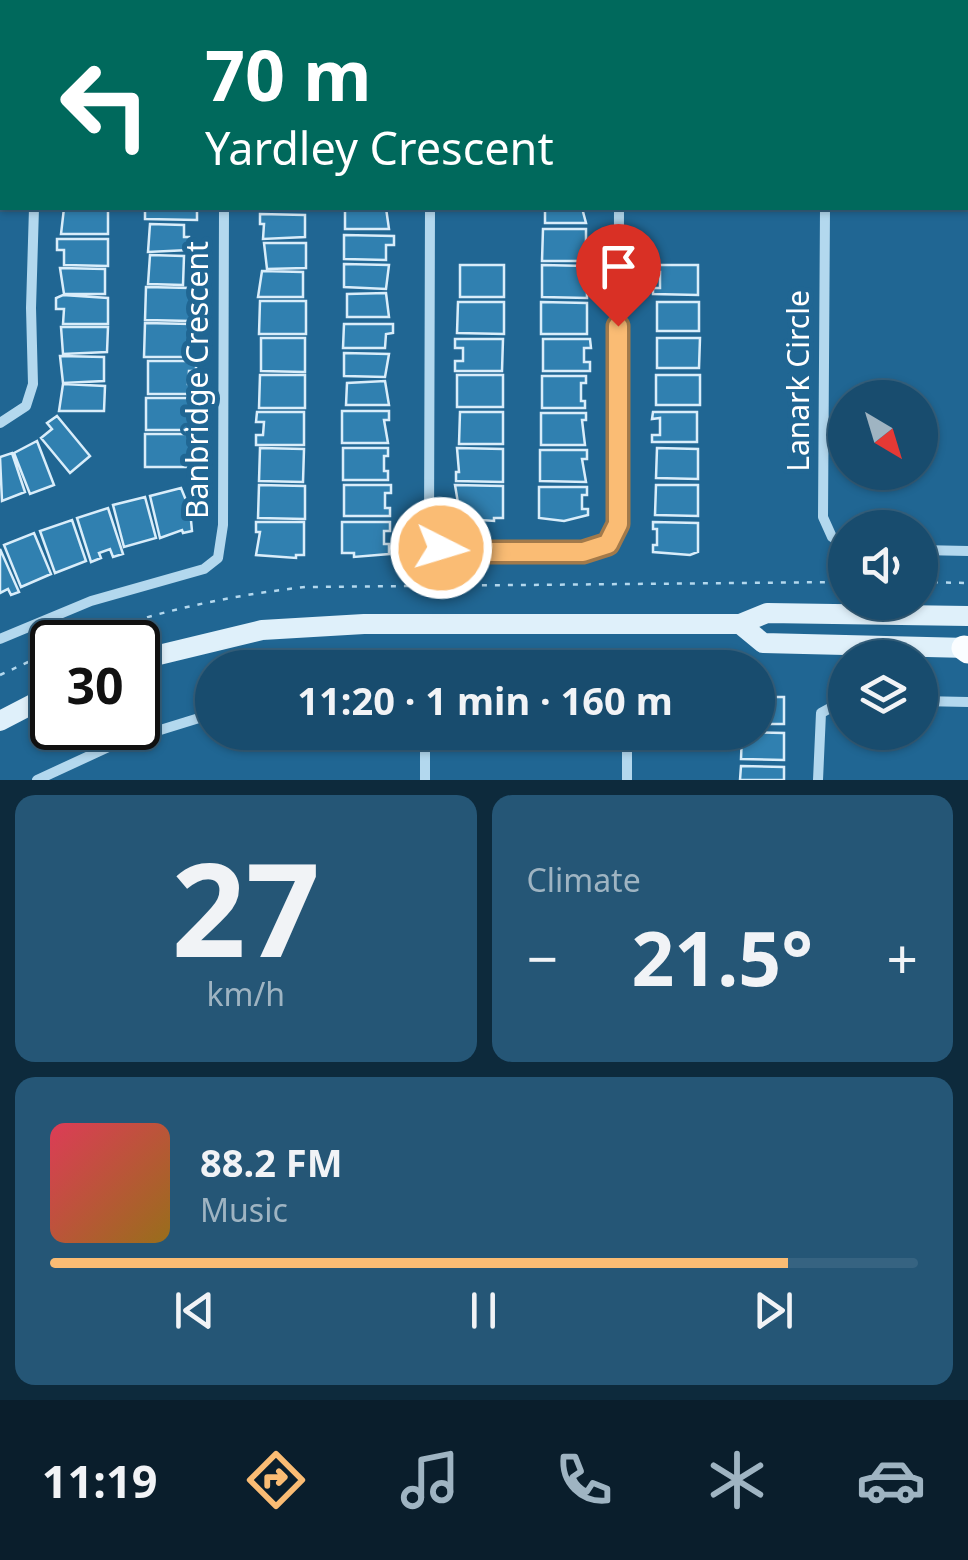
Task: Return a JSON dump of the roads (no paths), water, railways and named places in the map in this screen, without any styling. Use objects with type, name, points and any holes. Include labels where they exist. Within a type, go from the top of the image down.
[{"type":"main road","points":[[160,655],[262,630],[364,624],[740,624],[767,613],[968,616]]},
{"type":"main road","points":[[740,624],[763,643],[967,649]]},
{"type":"main road","points":[[0,721],[30,705]]},
{"type":"street","points":[[0,423],[26,406],[33,384],[34,210]]},
{"type":"street","name":"Banbridge Crescent","points":[[0,639],[91,601],[204,569],[218,558],[222,545],[224,210]]},
{"type":"street","points":[[430,210],[429,532],[441,548],[457,552],[583,552],[608,544],[618,524],[619,210]]},
{"type":"street","name":"Lanark Circle","points":[[825,210],[823,517],[828,529]]},
{"type":"street","points":[[938,550],[968,551]]},
{"type":"street","points":[[938,701],[968,702]]},
{"type":"street","points":[[818,780],[822,713],[828,710]]},
{"type":"street","points":[[38,780],[115,744],[195,719]]},
{"type":"street","points":[[424,780],[425,750]]},
{"type":"street","points":[[627,750],[627,780]]}]
